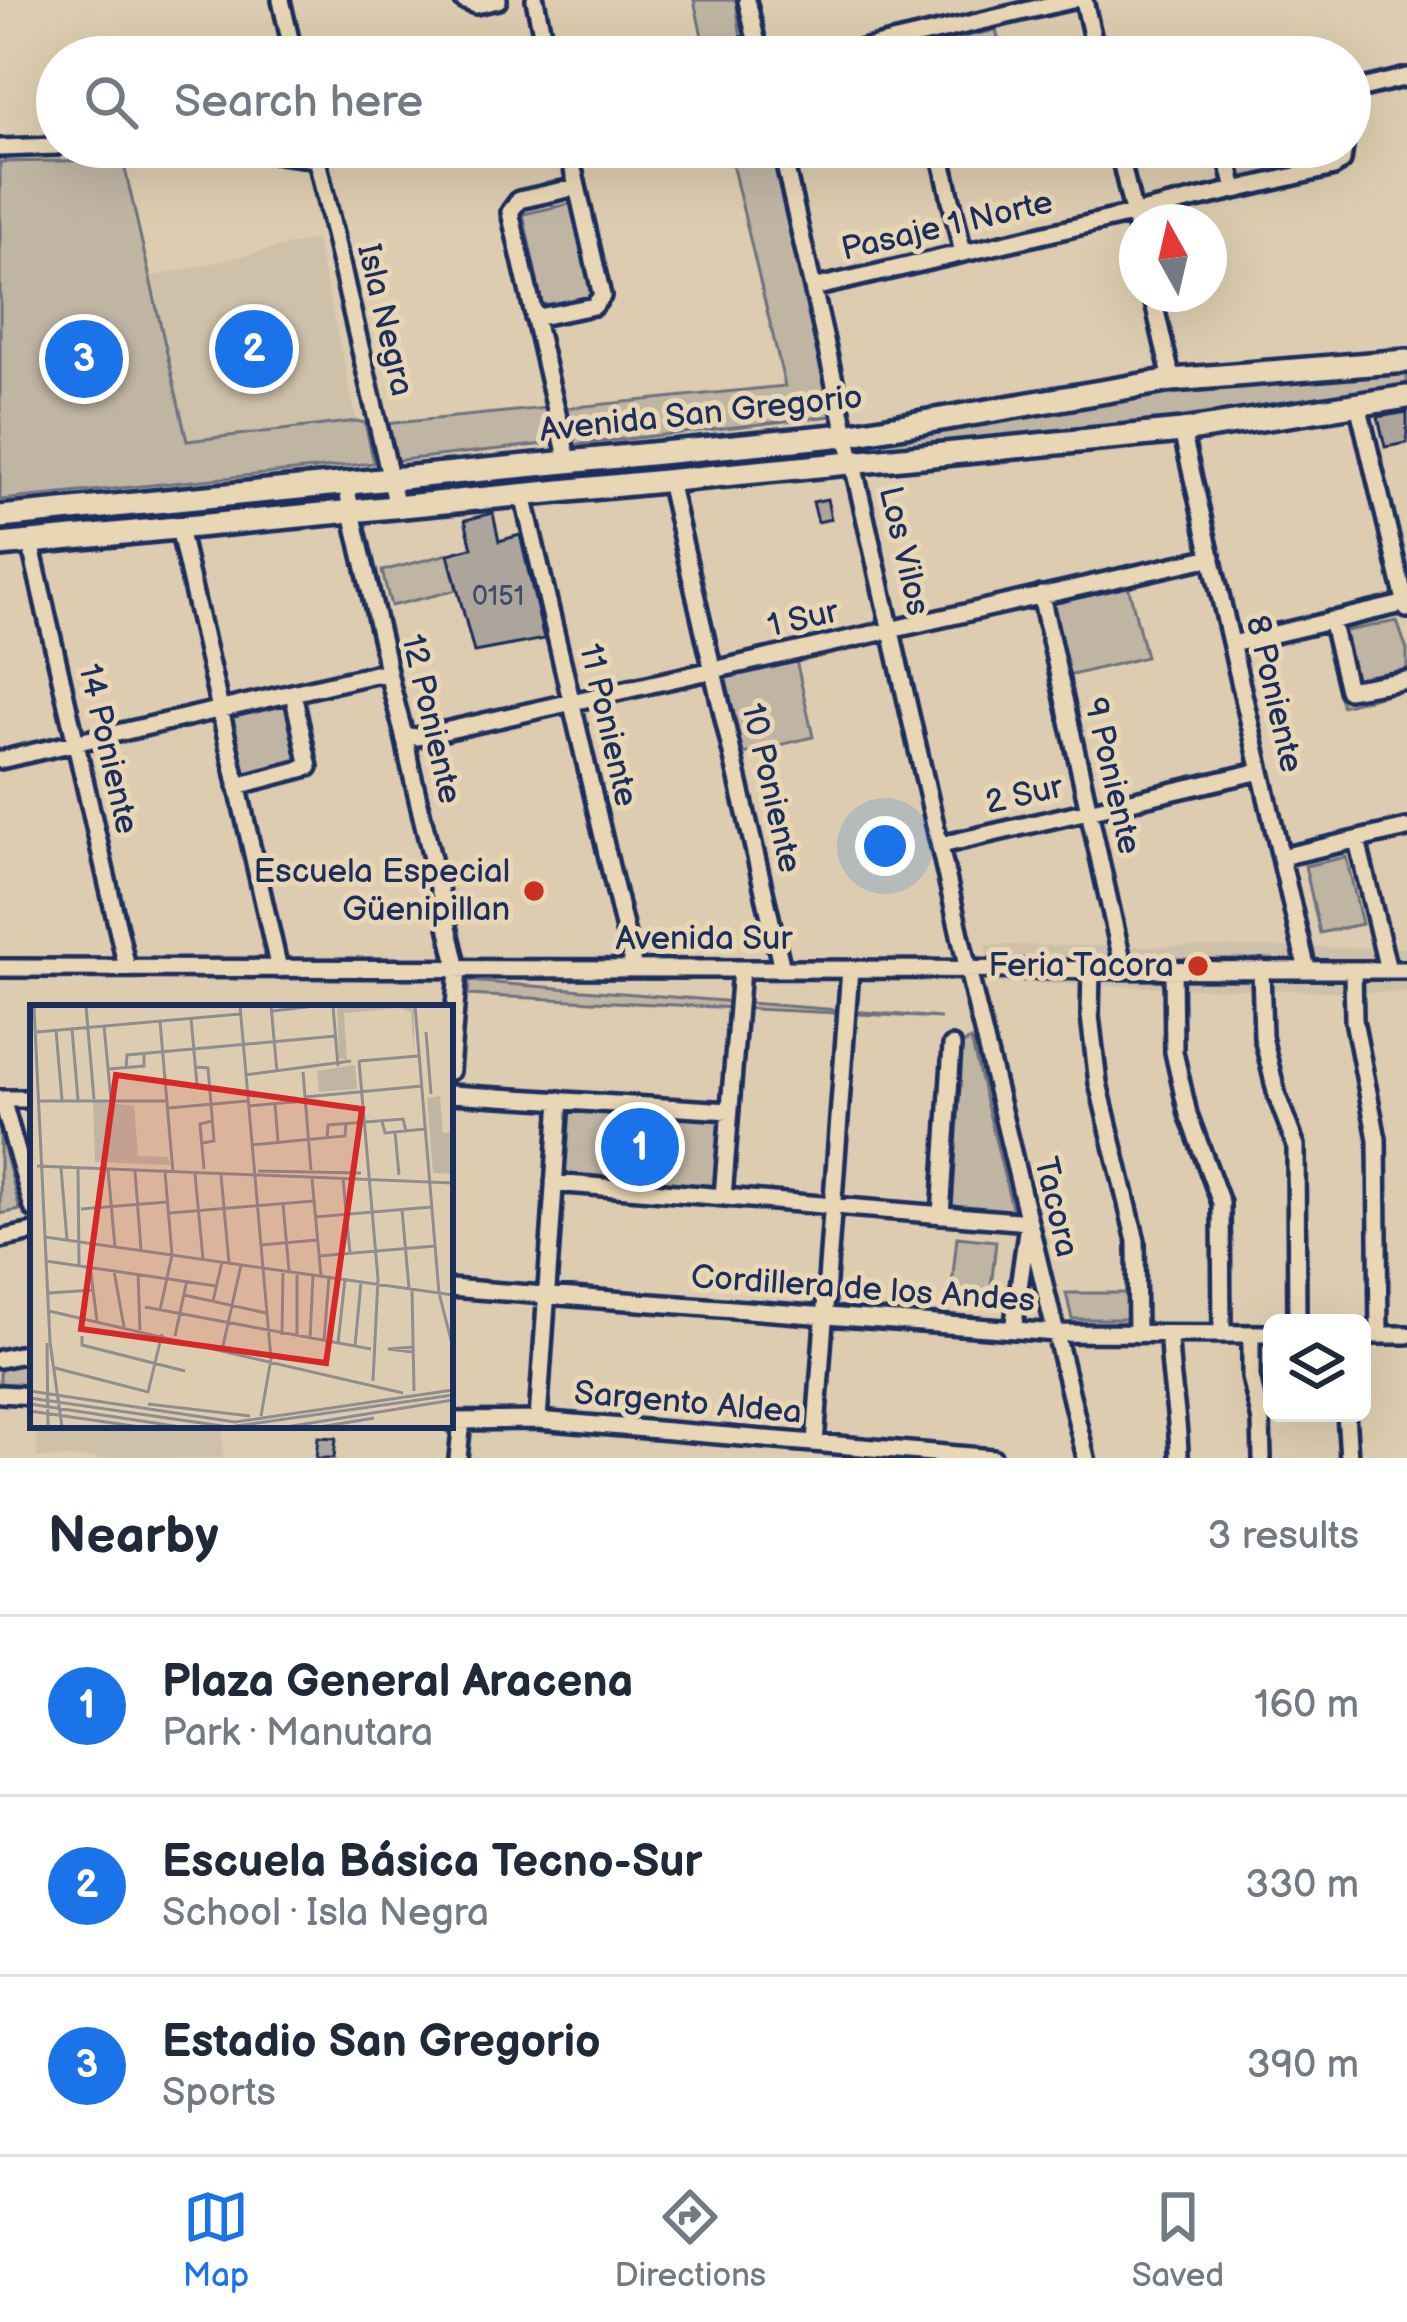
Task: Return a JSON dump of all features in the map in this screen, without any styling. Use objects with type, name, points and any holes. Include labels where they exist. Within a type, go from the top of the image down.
[{"type":"main road","name":"Avenida San Gregorio","points":[[0,518],[846,435],[1172,380],[1407,361]]},
{"type":"main road","name":"Avenida San Gregorio","points":[[0,544],[1182,431],[1407,397]]},
{"type":"street","points":[[280,0],[289,36]]},
{"type":"street","points":[[463,0],[476,4],[498,0]]},
{"type":"street","points":[[535,0],[543,36]]},
{"type":"street","points":[[747,0],[755,36]]},
{"type":"street","points":[[917,36],[1072,0]]},
{"type":"street","points":[[1084,0],[1092,36]]},
{"type":"street","points":[[1371,86],[1407,77]]},
{"type":"street","points":[[0,148],[36,147]]},
{"type":"street","name":"Isla Negra","points":[[319,168],[397,507]]},
{"type":"street","points":[[534,318],[594,306],[602,296],[573,168]]},
{"type":"street","name":"Los Vilos","points":[[786,168],[968,970]]},
{"type":"street","points":[[944,168],[963,253]]},
{"type":"street","points":[[1123,168],[1131,204]]},
{"type":"street","points":[[1230,168],[1235,190]]},
{"type":"street","name":"Pasaje 1 Norte","points":[[1190,204],[1326,168]]},
{"type":"street","points":[[568,461],[512,207],[519,200],[577,187]]},
{"type":"street","name":"Pasaje 1 Norte","points":[[813,288],[1119,224]]},
{"type":"street","points":[[1156,312],[1172,380]]},
{"type":"street","points":[[1232,644],[1406,605],[1358,404]]},
{"type":"street","name":"8 Poniente","points":[[1182,431],[1307,970]]},
{"type":"street","name":"10 Poniente","points":[[670,481],[782,969]]},
{"type":"street","name":"12 Poniente","points":[[345,482],[386,655],[386,676],[409,736],[409,761],[458,969],[453,1033]]},
{"type":"street","name":"11 Poniente","points":[[523,495],[634,969]]},
{"type":"street","points":[[178,528],[279,969]]},
{"type":"street","name":"14 Poniente","points":[[30,542],[127,968]]},
{"type":"street","name":"1 Sur","points":[[409,736],[1212,556]]},
{"type":"street","name":"9 Poniente","points":[[1041,596],[1124,969]]},
{"type":"street","points":[[1331,620],[1348,690],[1407,680]]},
{"type":"street","points":[[0,760],[376,674],[386,676]]},
{"type":"street","points":[[237,786],[309,767],[293,693]]},
{"type":"street","name":"2 Sur","points":[[940,845],[1261,771]]},
{"type":"street","points":[[1281,857],[1407,828]]},
{"type":"street","points":[[1357,840],[1388,970]]},
{"type":"street","name":"Avenida Sur","points":[[0,968],[1407,970]]},
{"type":"street","points":[[723,1197],[742,969]]},
{"type":"street","points":[[815,1443],[850,969]]},
{"type":"street","points":[[1090,969],[1098,1083],[1136,1240],[1137,1334]]},
{"type":"street","points":[[1173,969],[1174,1052],[1191,1121],[1221,1203],[1222,1334]]},
{"type":"street","points":[[1261,969],[1263,1037],[1277,1096],[1296,1146],[1297,1314]]},
{"type":"street","name":"Tacora","points":[[968,970],[1086,1458]]},
{"type":"street","points":[[1353,970],[1354,1020],[1377,1139],[1371,1314]]},
{"type":"street","points":[[941,1215],[952,1046]]},
{"type":"street","points":[[453,1094],[730,1111]]},
{"type":"street","points":[[1,1099],[30,1198]]},
{"type":"street","points":[[538,1420],[560,1100]]},
{"type":"street","points":[[554,1183],[1029,1222],[1013,1330]]},
{"type":"street","points":[[0,1239],[30,1233]]},
{"type":"street","name":"Cordillera de los Andes","points":[[453,1288],[1055,1333],[1263,1334]]},
{"type":"street","points":[[1169,1334],[1178,1458]]},
{"type":"street","points":[[1251,1334],[1251,1377],[1261,1421],[1262,1458]]},
{"type":"street","points":[[1371,1334],[1407,1335]]},
{"type":"street","points":[[0,1359],[30,1353]]},
{"type":"street","points":[[0,1394],[30,1396]]},
{"type":"street","points":[[456,1420],[458,1458]]},
{"type":"street","name":"Sargento Aldea","points":[[456,1420],[538,1420],[993,1458]]},
{"type":"street","points":[[1347,1422],[1349,1458]]},
{"type":"shaded area","points":[[694,0],[736,0],[741,36],[702,36]]},
{"type":"shaded area","points":[[36,161],[36,168],[125,168],[187,441],[357,421],[365,423],[374,463],[0,500],[0,162]]},
{"type":"shaded area","points":[[733,168],[775,168],[832,416],[572,445],[565,408],[785,386]]},
{"type":"shaded area","points":[[1237,168],[1303,168],[1245,182]]},
{"type":"shaded area","points":[[574,203],[595,297],[543,308],[523,214]]},
{"type":"shaded area","points":[[316,239],[357,421],[187,441],[150,277]]},
{"type":"shaded area","points":[[1407,370],[1407,391],[1176,425],[864,449],[873,441],[898,435],[1181,391]]},
{"type":"shaded area","points":[[546,408],[555,443],[392,461],[384,424]]},
{"type":"shaded area","points":[[448,554],[457,590],[391,606],[382,571]]},
{"type":"shaded area","points":[[1128,585],[1146,657],[1068,676],[1051,609],[1054,603]]},
{"type":"shaded area","points":[[1397,621],[1407,650],[1407,689],[1342,706],[1326,635]]},
{"type":"shaded area","points":[[796,660],[813,737],[743,754],[726,679]]},
{"type":"shaded area","points":[[293,706],[303,766],[248,779],[240,775],[228,723],[233,715]]},
{"type":"shaded area","points":[[1346,857],[1362,924],[1320,933],[1305,866]]},
{"type":"shaded area","name":"Feria Tacora","points":[[985,945],[1407,948],[1407,993],[994,983]]},
{"type":"shaded area","points":[[469,981],[941,1018],[468,995]]},
{"type":"shaded area","points":[[971,1040],[1012,1208],[1008,1213],[946,1208],[959,1046]]},
{"type":"shaded area","points":[[566,1106],[720,1118],[716,1188],[560,1177]]},
{"type":"shaded area","points":[[0,1132],[20,1210],[0,1214]]},
{"type":"shaded area","points":[[957,1237],[996,1241],[989,1307],[950,1303]]},
{"type":"shaded area","points":[[1066,1293],[1129,1293],[1133,1319],[1072,1319]]},
{"type":"shaded area","points":[[30,1359],[30,1385],[0,1383],[0,1365]]},
{"type":"shaded area","points":[[36,1428],[223,1428],[223,1458],[37,1458]]},
{"type":"building","points":[[1407,412],[1407,443],[1385,447],[1378,417]]},
{"type":"building","points":[[827,499],[831,519],[818,522],[813,502]]},
{"type":"building","points":[[493,513],[499,541],[520,535],[544,639],[474,652],[448,554],[472,548],[465,520]]},
{"type":"building","points":[[318,1437],[336,1438],[334,1458],[316,1458]]},
{"type":"place","name":"Escuela Básica Tecno-Sur","points":[[254,349]]},
{"type":"place","name":"Estadio San Gregorio","points":[[84,359]]},
{"type":"place","name":"Escuela Especial Güenipillan","points":[[534,891]]},
{"type":"place","name":"Feria Tacora","points":[[1198,966]]},
{"type":"place","name":"Plaza General Aracena","points":[[640,1147]]}]
